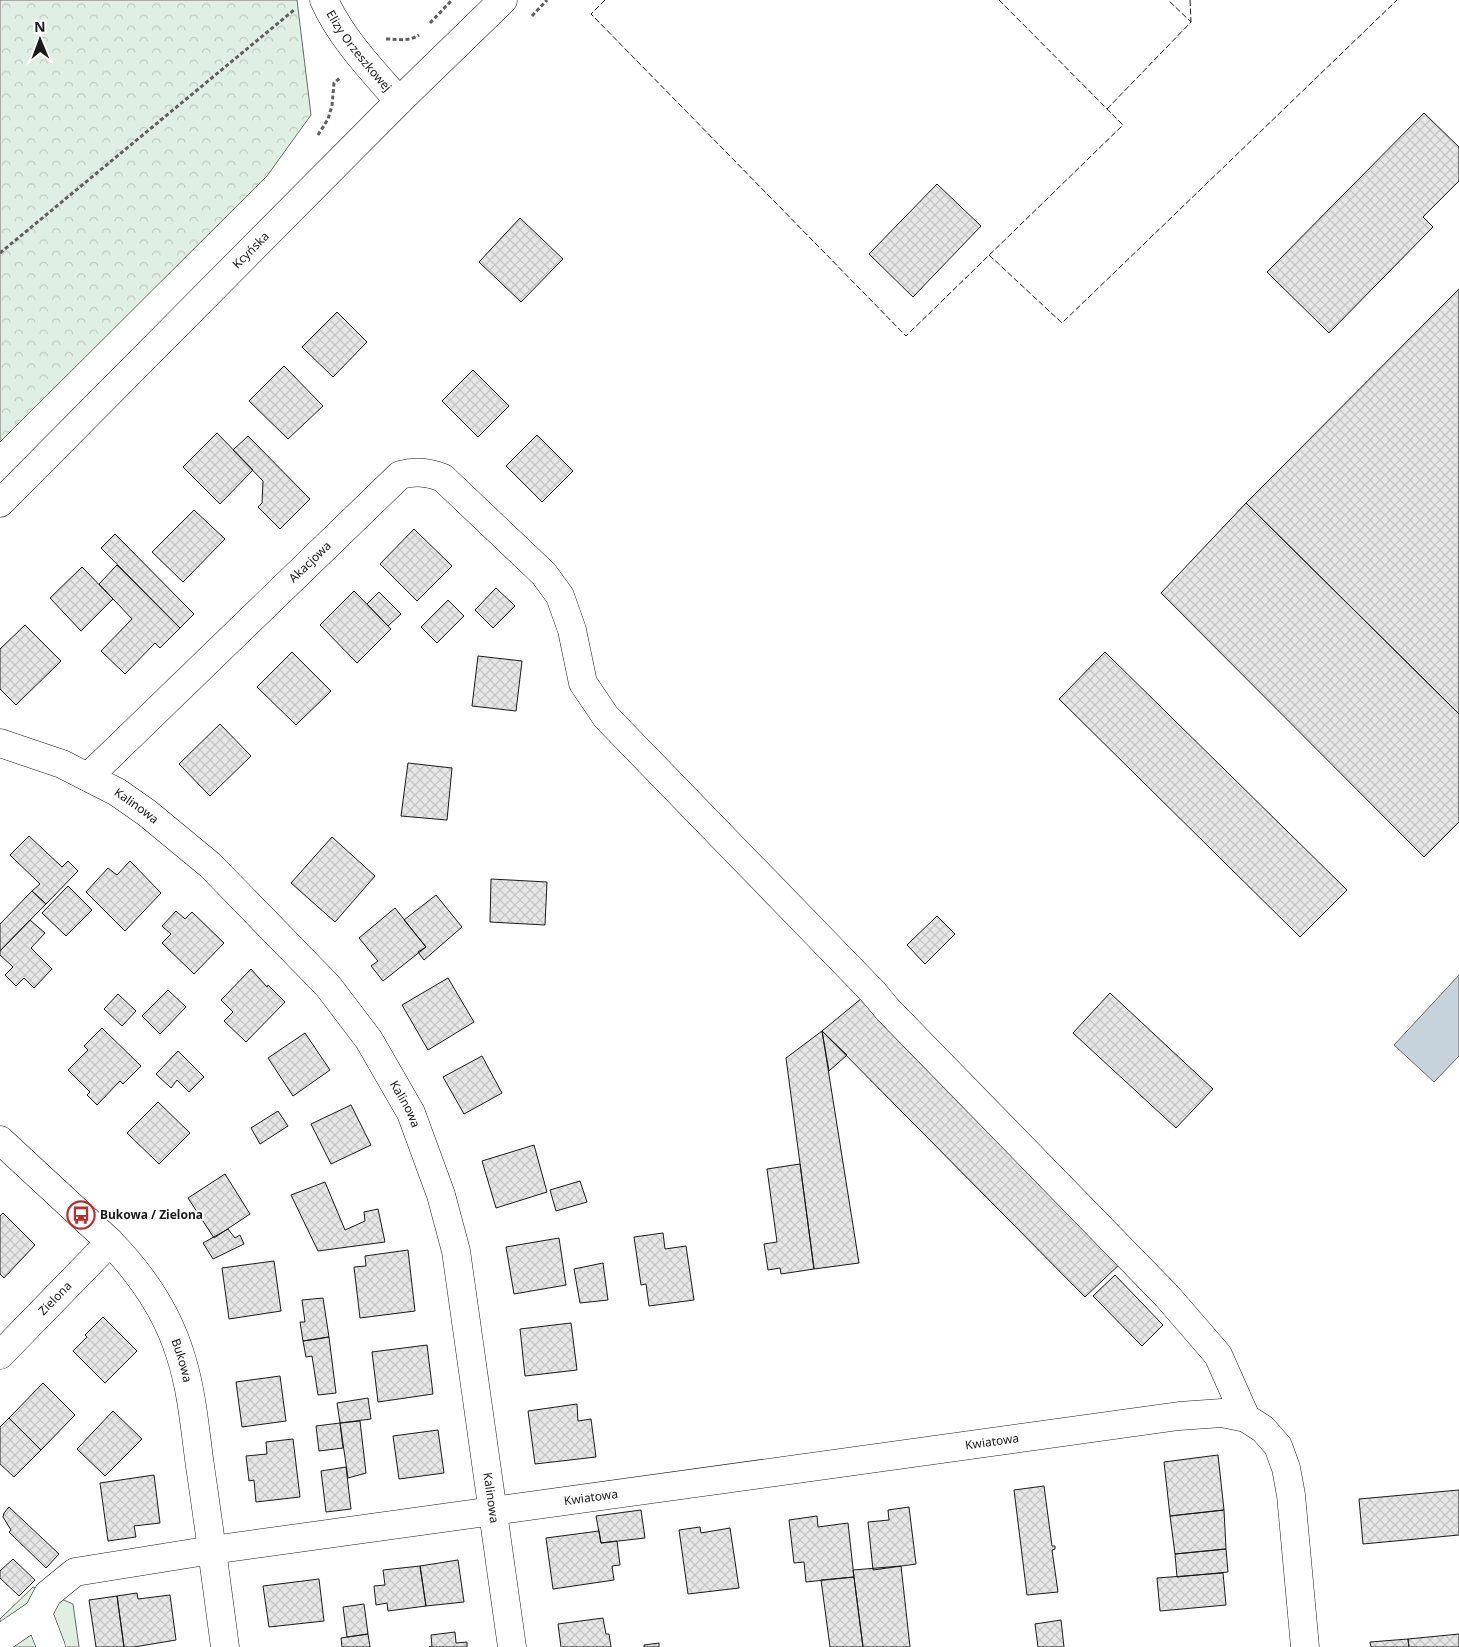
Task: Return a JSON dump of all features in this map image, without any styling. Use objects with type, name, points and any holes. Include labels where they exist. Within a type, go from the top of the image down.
[{"type":"street","name":"Kcyńska","points":[[0,503],[399,101],[502,0]]},
{"type":"street","name":"Elizy Orzeszkowej","points":[[311,3],[332,18],[362,59],[399,101]]},
{"type":"street","name":"Akacjowa","points":[[88,777],[400,475],[413,472],[430,473],[443,478],[544,574],[560,596],[569,621],[583,683],[606,717],[1167,1296],[1218,1355],[1246,1418]]},
{"type":"street","name":"Kalinowa","points":[[0,743],[62,764],[116,792],[147,813],[210,865],[328,986],[369,1040],[411,1113],[442,1195],[456,1251],[512,1647]]},
{"type":"street","name":"Bukowa","points":[[0,1140],[126,1259],[145,1283],[165,1317],[182,1358],[191,1402],[225,1647]]},
{"type":"street","name":"Zielona","points":[[0,1355],[110,1242]]},
{"type":"street","name":"Kwiatowa","points":[[0,1639],[43,1603],[75,1572],[212,1550],[1179,1416],[1222,1413],[1246,1418],[1263,1429],[1278,1446],[1286,1468],[1291,1495],[1305,1647]]},
{"type":"street","points":[[43,1603],[51,1647]]},
{"type":"path","points":[[427,27],[452,0]]},
{"type":"path","points":[[0,253],[311,3]]},
{"type":"path","points":[[314,140],[328,119],[332,106],[334,83],[386,39],[412,39],[420,34]]},
{"type":"green space","points":[[0,0],[297,0],[311,115],[267,176],[0,442]]},
{"type":"green space","points":[[33,1587],[73,1604],[79,1647],[0,1647],[0,1619]]},
{"type":"shaded area","points":[[1459,975],[1459,1056],[1434,1082],[1394,1045]]},
{"type":"building","points":[[1424,113],[1459,147],[1459,181],[1423,217],[1433,227],[1329,333],[1267,272]]},
{"type":"building","points":[[937,184],[981,226],[913,297],[869,254]]},
{"type":"building","points":[[520,218],[563,259],[521,302],[479,262]]},
{"type":"building","points":[[1459,289],[1459,714],[1246,503]]},
{"type":"building","points":[[337,312],[367,342],[333,377],[302,347]]},
{"type":"building","points":[[284,366],[323,406],[288,439],[249,401]]},
{"type":"building","points":[[473,370],[509,406],[478,437],[442,401]]},
{"type":"building","points":[[217,433],[253,470],[220,504],[183,467]]},
{"type":"building","points":[[537,435],[573,471],[542,502],[506,466]]},
{"type":"building","points":[[248,436],[310,499],[280,529],[258,507],[262,503],[263,481],[233,450]]},
{"type":"building","points":[[1246,503],[1459,714],[1459,822],[1424,857],[1161,593]]},
{"type":"building","points":[[194,510],[225,539],[183,582],[152,552]]},
{"type":"building","points":[[414,529],[452,566],[417,601],[380,564]]},
{"type":"building","points":[[115,534],[194,614],[180,628],[101,548]]},
{"type":"building","points":[[117,565],[180,628],[160,648],[155,643],[125,674],[101,651],[132,619],[99,584]]},
{"type":"building","points":[[82,567],[113,599],[81,631],[50,598]]},
{"type":"building","points":[[496,588],[515,606],[493,628],[475,610]]},
{"type":"building","points":[[354,591],[391,629],[357,663],[320,625]]},
{"type":"building","points":[[379,592],[401,614],[388,626],[367,604]]},
{"type":"building","points":[[448,600],[464,616],[437,643],[421,627]]},
{"type":"building","points":[[25,625],[61,661],[16,705],[0,689],[0,649]]},
{"type":"building","points":[[292,652],[331,691],[296,725],[257,687]]},
{"type":"building","points":[[1105,652],[1347,890],[1300,937],[1059,699]]},
{"type":"building","points":[[478,656],[522,661],[516,711],[472,706]]},
{"type":"building","points":[[220,724],[251,756],[210,796],[179,764]]},
{"type":"building","points":[[408,763],[452,768],[447,820],[401,816]]},
{"type":"building","points":[[29,836],[62,867],[68,861],[78,871],[46,904],[32,891],[40,884],[10,855]]},
{"type":"building","points":[[332,837],[375,876],[335,922],[291,883]]},
{"type":"building","points":[[130,861],[161,893],[125,931],[86,892],[108,868],[117,875]]},
{"type":"building","points":[[491,879],[547,882],[545,925],[490,922]]},
{"type":"building","points":[[68,886],[92,910],[66,936],[42,913]]},
{"type":"building","points":[[32,891],[46,904],[0,951],[0,924]]},
{"type":"building","points":[[436,895],[462,927],[424,960],[418,952],[426,947],[404,920]]},
{"type":"building","points":[[395,908],[426,947],[383,981],[371,966],[378,961],[359,938]]},
{"type":"building","points":[[176,911],[185,919],[192,912],[224,943],[194,974],[162,943],[171,934],[162,926]]},
{"type":"building","points":[[937,916],[955,934],[925,964],[907,945]]},
{"type":"building","points":[[30,920],[45,933],[31,948],[52,969],[34,988],[24,978],[16,986],[5,975],[13,967],[0,955],[0,951]]},
{"type":"building","points":[[251,969],[267,987],[268,985],[285,1002],[246,1042],[224,1021],[233,1012],[221,1000]]},
{"type":"building","points":[[448,978],[474,1022],[428,1050],[402,1005]]},
{"type":"building","points":[[168,990],[186,1007],[160,1034],[142,1016]]},
{"type":"building","points":[[1110,993],[1213,1089],[1176,1128],[1073,1033]]},
{"type":"building","points":[[118,994],[136,1011],[122,1026],[104,1009]]},
{"type":"building","points":[[862,998],[1123,1261],[1085,1297],[822,1031]]},
{"type":"building","points":[[102,1028],[141,1066],[123,1084],[120,1081],[97,1105],[87,1095],[90,1092],[68,1070],[88,1050],[84,1046]]},
{"type":"building","points":[[822,1031],[847,1055],[829,1071]]},
{"type":"building","points":[[822,1031],[859,1263],[814,1269],[786,1058]]},
{"type":"building","points":[[305,1033],[330,1070],[293,1096],[268,1058]]},
{"type":"building","points":[[178,1051],[204,1077],[189,1092],[177,1080],[171,1088],[156,1074]]},
{"type":"building","points":[[482,1056],[502,1093],[464,1114],[443,1077]]},
{"type":"building","points":[[158,1102],[190,1133],[159,1164],[127,1133]]},
{"type":"building","points":[[351,1105],[371,1145],[331,1164],[311,1124]]},
{"type":"building","points":[[278,1111],[288,1126],[260,1144],[251,1128]]},
{"type":"building","points":[[534,1145],[547,1192],[496,1208],[482,1161]]},
{"type":"building","points":[[800,1164],[814,1269],[781,1274],[780,1268],[768,1270],[764,1244],[777,1242],[767,1169]]},
{"type":"building","points":[[225,1174],[250,1214],[214,1238],[188,1198]]},
{"type":"building","points":[[580,1181],[587,1202],[556,1211],[550,1190]]},
{"type":"building","points":[[325,1182],[345,1230],[365,1221],[364,1212],[378,1209],[385,1242],[318,1251],[291,1195]]},
{"type":"building","points":[[3,1213],[35,1245],[4,1278],[0,1274],[0,1216]]},
{"type":"building","points":[[228,1229],[235,1238],[240,1235],[244,1244],[213,1259],[203,1243]]},
{"type":"building","points":[[663,1233],[665,1249],[686,1246],[694,1300],[649,1306],[646,1284],[641,1285],[634,1237]]},
{"type":"building","points":[[559,1238],[566,1285],[514,1294],[506,1247]]},
{"type":"building","points":[[408,1250],[415,1311],[360,1318],[354,1267],[366,1266],[365,1256]]},
{"type":"building","points":[[274,1261],[281,1311],[229,1319],[222,1268]]},
{"type":"building","points":[[603,1263],[608,1300],[580,1303],[574,1269]]},
{"type":"building","points":[[1115,1275],[1163,1325],[1142,1346],[1093,1296]]},
{"type":"building","points":[[323,1298],[329,1337],[303,1341],[300,1322],[305,1322],[302,1300]]},
{"type":"building","points":[[103,1317],[137,1351],[105,1383],[73,1351],[87,1337],[85,1335]]},
{"type":"building","points":[[571,1323],[577,1370],[525,1376],[520,1329]]},
{"type":"building","points":[[329,1337],[336,1393],[318,1395],[312,1356],[306,1357],[303,1341]]},
{"type":"building","points":[[427,1345],[433,1394],[378,1402],[372,1352]]},
{"type":"building","points":[[280,1376],[286,1421],[242,1427],[236,1382]]},
{"type":"building","points":[[43,1383],[75,1415],[41,1450],[9,1418]]},
{"type":"building","points":[[368,1398],[371,1419],[340,1423],[337,1403]]},
{"type":"building","points":[[577,1404],[578,1421],[591,1419],[596,1457],[535,1464],[528,1411]]},
{"type":"building","points":[[113,1411],[142,1439],[105,1476],[77,1449]]},
{"type":"building","points":[[9,1418],[41,1450],[14,1477],[0,1464],[0,1427]]},
{"type":"building","points":[[360,1421],[366,1473],[348,1478],[340,1423]]},
{"type":"building","points":[[340,1423],[343,1448],[319,1451],[316,1426]]},
{"type":"building","points":[[438,1430],[444,1473],[399,1479],[393,1436]]},
{"type":"building","points":[[293,1439],[300,1497],[256,1502],[254,1480],[249,1481],[246,1456],[267,1454],[266,1442]]},
{"type":"building","points":[[1218,1455],[1224,1510],[1170,1516],[1164,1462]]},
{"type":"building","points":[[346,1467],[351,1509],[326,1512],[321,1471]]},
{"type":"building","points":[[154,1475],[160,1523],[134,1526],[136,1537],[108,1541],[100,1483]]},
{"type":"building","points":[[1044,1486],[1052,1546],[1055,1546],[1055,1549],[1052,1550],[1058,1592],[1027,1595],[1014,1490]]},
{"type":"building","points":[[1459,1490],[1459,1535],[1363,1544],[1359,1499]]},
{"type":"building","points":[[9,1507],[59,1554],[46,1568],[9,1532],[11,1530],[3,1517]]},
{"type":"building","points":[[909,1507],[916,1564],[873,1570],[868,1522],[889,1520],[888,1510]]},
{"type":"building","points":[[641,1510],[645,1538],[601,1543],[596,1516]]},
{"type":"building","points":[[1224,1510],[1226,1549],[1175,1554],[1170,1516]]},
{"type":"building","points":[[817,1516],[818,1527],[848,1523],[854,1577],[806,1582],[804,1562],[794,1563],[789,1520]]},
{"type":"building","points":[[700,1527],[701,1533],[730,1528],[739,1588],[688,1594],[679,1530]]},
{"type":"building","points":[[599,1531],[601,1543],[617,1541],[620,1565],[612,1566],[614,1580],[553,1589],[546,1538]]},
{"type":"building","points":[[1226,1549],[1228,1572],[1177,1577],[1175,1554]]},
{"type":"building","points":[[13,1559],[35,1580],[19,1596],[0,1578],[0,1571]]},
{"type":"building","points":[[458,1560],[464,1602],[426,1606],[420,1566]]},
{"type":"building","points":[[420,1566],[426,1606],[388,1611],[387,1603],[376,1605],[374,1586],[385,1585],[383,1570]]},
{"type":"building","points":[[901,1566],[910,1647],[863,1647],[853,1570]]},
{"type":"building","points":[[1223,1573],[1226,1605],[1160,1611],[1157,1578]]},
{"type":"building","points":[[854,1577],[863,1647],[830,1647],[821,1580]]},
{"type":"building","points":[[319,1579],[324,1621],[269,1627],[263,1586]]},
{"type":"building","points":[[137,1593],[138,1599],[170,1595],[176,1640],[124,1647],[117,1596]]},
{"type":"building","points":[[117,1596],[124,1647],[96,1647],[89,1600]]},
{"type":"building","points":[[364,1604],[368,1634],[347,1637],[343,1607]]},
{"type":"building","points":[[603,1618],[606,1634],[609,1634],[611,1647],[561,1647],[558,1624]]},
{"type":"building","points":[[1061,1620],[1064,1647],[1038,1647],[1035,1624]]},
{"type":"building","points":[[455,1632],[456,1643],[467,1642],[467,1647],[432,1647],[431,1635]]},
{"type":"building","points":[[368,1634],[370,1647],[342,1647],[341,1638]]},
{"type":"building","points":[[1459,1634],[1459,1647],[1409,1647],[1408,1639]]},
{"type":"building","points":[[1408,1639],[1409,1647],[1371,1647],[1370,1642]]},
{"type":"building","points":[[659,1643],[659,1647],[644,1647],[644,1645]]},
{"type":"fence","points":[[605,0],[591,14],[906,336],[1123,125],[999,0]]},
{"type":"fence","points":[[1107,109],[1191,22],[1168,0]]},
{"type":"fence","points":[[1190,0],[1191,22]]},
{"type":"fence","points":[[989,255],[1062,323],[1397,0]]},
{"type":"place","name":"Bukowa / Zielona","points":[[81,1215]]}]
